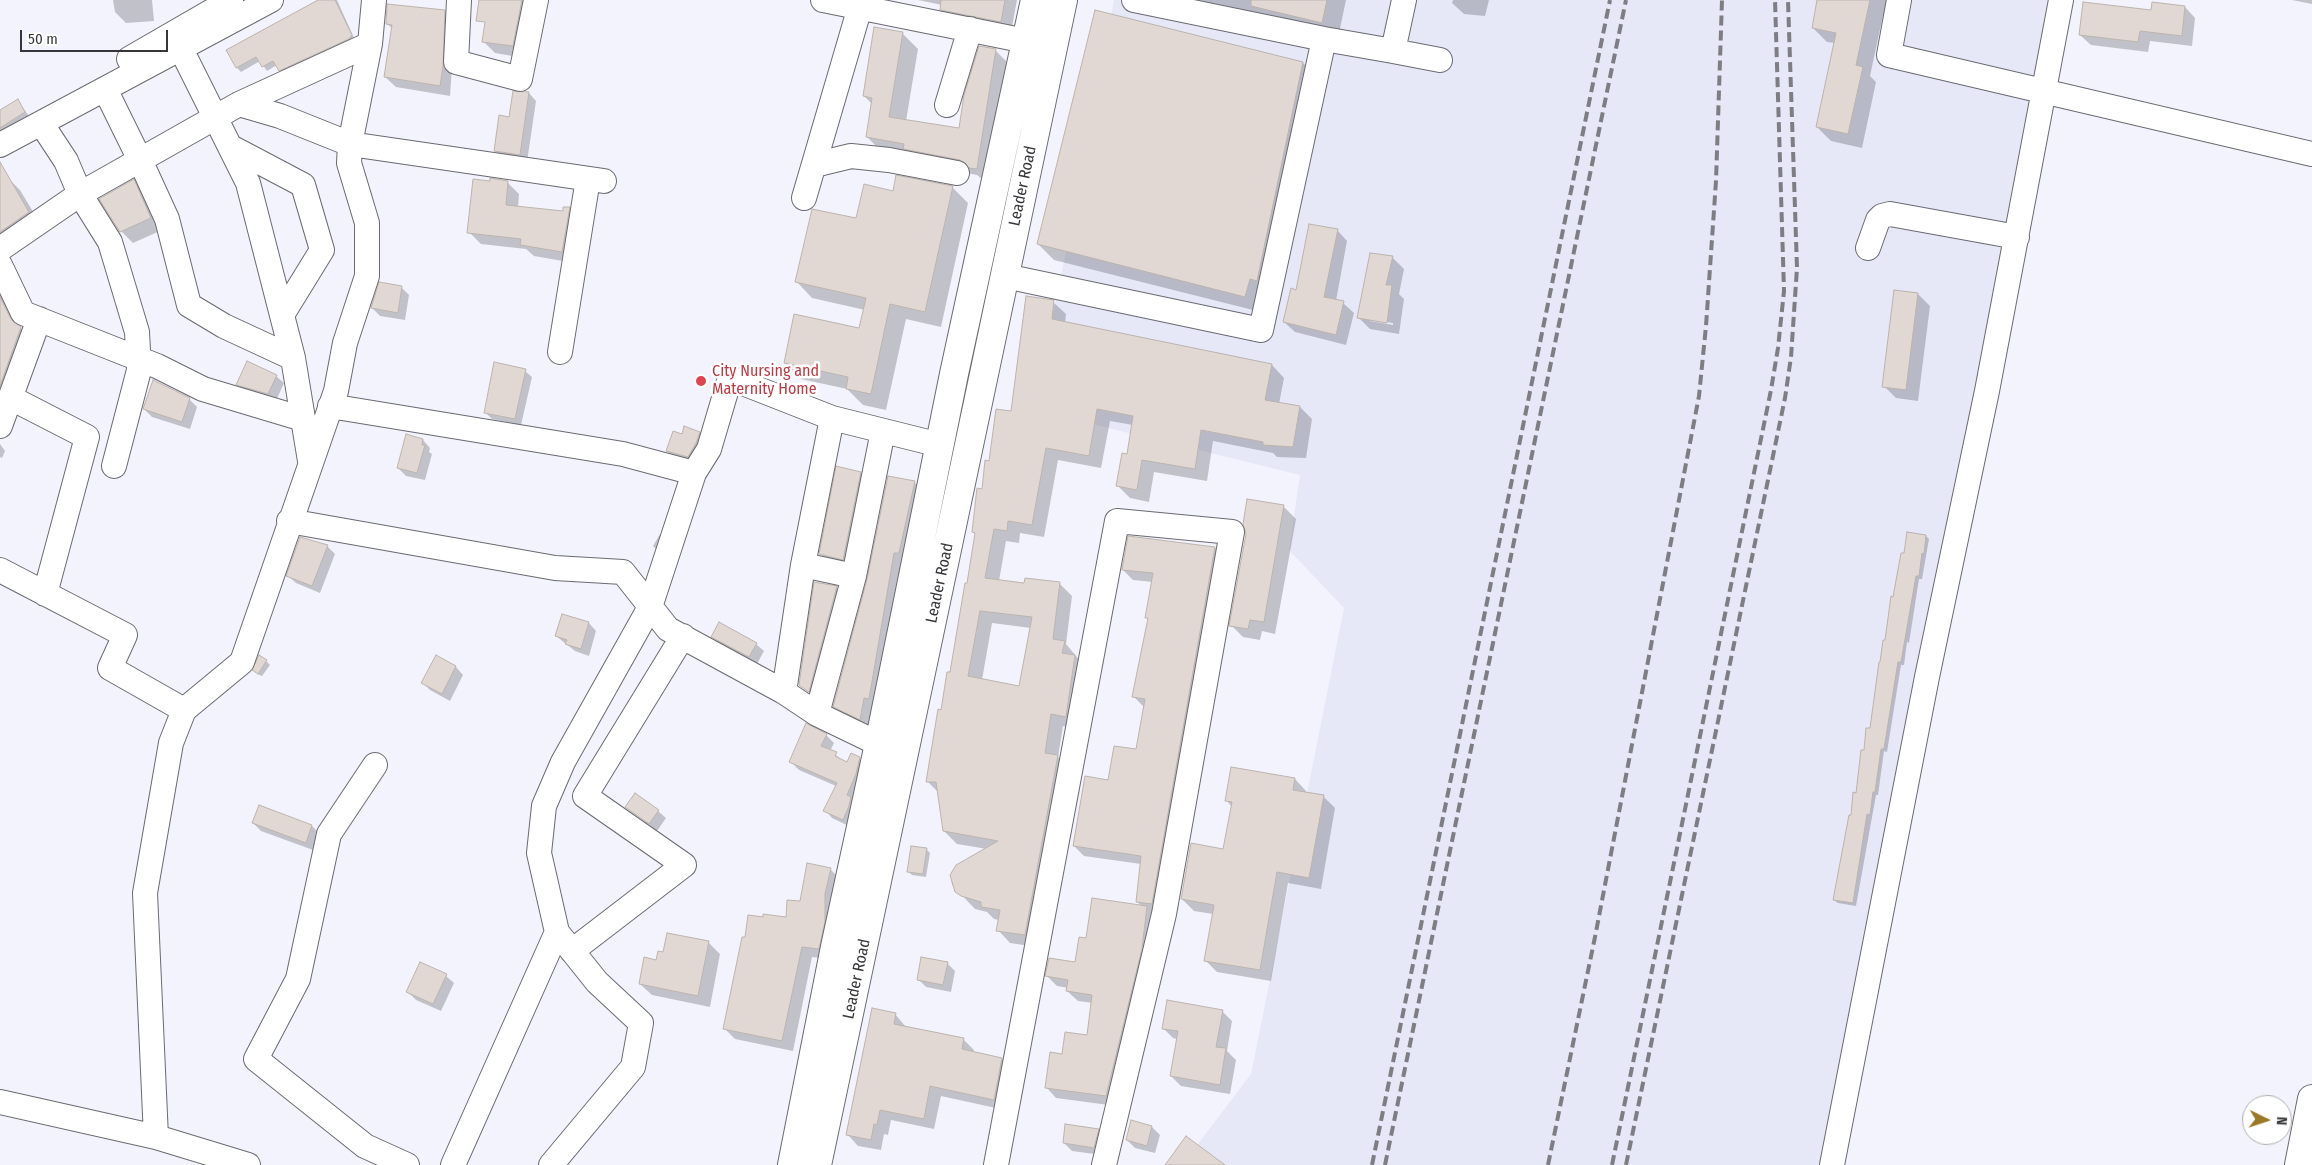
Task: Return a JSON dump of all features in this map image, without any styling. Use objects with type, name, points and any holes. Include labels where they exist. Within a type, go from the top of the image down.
[{"type":"main road","name":"Leader Road","points":[[792,1165],[835,947],[1035,0]]},
{"type":"main road","name":"Leader Road","points":[[817,1165],[1063,0]]},
{"type":"main road","points":[[2299,1165],[2312,1099]]},
{"type":"street","points":[[0,129],[96,78],[231,0]]},
{"type":"street","points":[[0,145],[271,0]]},
{"type":"street","points":[[156,1137],[145,893],[171,743],[184,710],[242,662],[336,391],[345,343],[367,276],[367,223],[349,163],[350,144],[370,44],[374,0]]},
{"type":"street","points":[[458,0],[456,62],[520,79],[536,0]]},
{"type":"street","points":[[824,0],[1026,41]]},
{"type":"street","points":[[1134,0],[1324,39],[1440,60]]},
{"type":"street","points":[[1393,51],[1404,0]]},
{"type":"street","points":[[1899,0],[1888,55],[2312,154]]},
{"type":"street","points":[[1832,1165],[1928,667],[1987,391],[2060,0]]},
{"type":"street","points":[[804,198],[860,7]]},
{"type":"street","points":[[946,105],[970,29]]},
{"type":"street","points":[[1005,276],[1261,330],[1324,39]]},
{"type":"street","points":[[0,249],[80,194],[239,104],[370,44]]},
{"type":"street","points":[[181,49],[248,183],[293,358],[310,463]]},
{"type":"street","points":[[105,90],[167,219],[189,305],[224,326],[293,358]]},
{"type":"street","points":[[239,104],[280,116],[350,144],[596,180],[560,352]]},
{"type":"street","points":[[41,123],[66,160],[80,194],[110,242],[137,332],[139,370],[114,466]]},
{"type":"street","points":[[231,147],[303,186],[322,250],[282,315]]},
{"type":"street","points":[[814,165],[851,156],[889,160],[958,173]]},
{"type":"street","points":[[1868,248],[1878,220],[1882,216],[1890,214],[2017,236]]},
{"type":"street","points":[[0,265],[23,313],[138,358],[203,389],[303,419]]},
{"type":"street","points":[[0,426],[38,319]]},
{"type":"street","points":[[551,1165],[633,1067],[641,1023],[597,982],[557,932],[539,853],[544,806],[563,762],[650,607],[694,474],[709,449],[730,378],[832,418],[940,445]]},
{"type":"street","points":[[11,398],[87,437],[45,594]]},
{"type":"street","points":[[330,406],[623,454],[694,474]]},
{"type":"street","points":[[784,692],[802,565],[832,418]]},
{"type":"street","points":[[817,714],[854,576],[883,431]]},
{"type":"street","points":[[290,521],[555,568],[623,572],[668,629],[784,692],[817,714],[879,744]]},
{"type":"street","points":[[996,1165],[1117,522],[1232,532],[1164,914],[1104,1165]]},
{"type":"street","points":[[802,565],[854,576]]},
{"type":"street","points":[[0,570],[125,635],[110,668],[184,710]]},
{"type":"street","points":[[572,951],[684,865],[585,796],[683,636]]},
{"type":"street","points":[[375,765],[329,834],[298,979],[256,1059],[365,1146],[407,1165]]},
{"type":"street","points":[[453,1165],[557,932]]},
{"type":"street","points":[[0,1102],[156,1137],[201,1158],[248,1165]]},
{"type":"shaded area","points":[[1114,0],[2059,0],[1832,1165],[1182,1165],[1251,1074],[1344,608],[1289,550],[1300,475],[1031,409],[1059,287]]},
{"type":"building","points":[[318,0],[335,0],[352,35],[349,39],[279,71],[273,61],[262,67],[256,57],[236,68],[226,50]]},
{"type":"building","points":[[479,0],[522,0],[513,46],[482,42],[485,22],[476,21]]},
{"type":"building","points":[[941,0],[1005,0],[1001,22],[940,10]]},
{"type":"building","points":[[1251,0],[1327,0],[1322,23],[1251,6]]},
{"type":"building","points":[[1817,0],[1870,0],[1856,65],[1863,67],[1848,134],[1816,127],[1836,33],[1812,28]]},
{"type":"building","points":[[2083,2],[2151,10],[2152,2],[2185,6],[2182,36],[2140,31],[2138,42],[2079,35]]},
{"type":"building","points":[[387,4],[445,10],[443,67],[440,86],[384,77],[392,25],[386,24]]},
{"type":"building","points":[[1095,10],[1303,62],[1257,281],[1250,279],[1245,297],[1037,244]]},
{"type":"building","points":[[874,27],[903,32],[889,117],[959,128],[964,95],[979,46],[996,49],[977,169],[969,168],[960,160],[903,149],[904,144],[866,137],[872,98],[863,96]]},
{"type":"building","points":[[513,91],[529,92],[520,155],[494,151],[499,115],[509,117]]},
{"type":"building","points":[[18,99],[25,112],[0,128],[0,110]]},
{"type":"building","points":[[0,162],[29,212],[0,232]]},
{"type":"building","points":[[896,175],[953,186],[925,312],[890,304],[871,394],[846,389],[848,377],[784,363],[794,314],[859,328],[866,298],[795,282],[812,209],[856,218],[864,184],[893,191]]},
{"type":"building","points":[[490,178],[508,181],[506,205],[563,211],[563,207],[570,207],[562,252],[520,245],[521,239],[467,233],[473,179],[490,181]]},
{"type":"building","points":[[134,179],[151,218],[120,232],[99,199]]},
{"type":"building","points":[[1309,224],[1338,229],[1324,297],[1344,301],[1336,335],[1283,322],[1291,288],[1296,290]]},
{"type":"building","points":[[1370,253],[1393,256],[1386,285],[1392,285],[1387,323],[1357,318]]},
{"type":"building","points":[[379,282],[402,286],[398,313],[371,308]]},
{"type":"building","points":[[1894,290],[1918,293],[1906,390],[1882,387]]},
{"type":"building","points":[[1026,296],[1054,300],[1052,319],[1272,364],[1265,400],[1300,406],[1293,447],[1263,445],[1263,442],[1201,430],[1195,469],[1142,460],[1137,490],[1116,486],[1122,453],[1127,454],[1133,416],[1097,409],[1089,456],[1046,448],[1032,525],[1008,521],[1007,531],[994,529],[985,578],[1024,583],[1025,578],[1060,582],[1053,639],[1065,641],[1062,653],[1075,655],[1066,717],[1051,714],[1045,753],[1058,755],[1025,935],[996,931],[1000,910],[981,907],[981,902],[961,896],[955,892],[950,875],[956,865],[998,841],[943,831],[936,782],[926,782],[938,709],[941,710],[947,672],[950,672],[965,583],[967,583],[975,533],[972,532],[977,488],[982,489],[985,460],[989,461],[996,409],[1011,411]],"holes":[[[980,611],[1032,617],[1019,686],[968,676]]]},
{"type":"building","points":[[0,297],[11,319],[21,327],[0,386]]},
{"type":"building","points":[[247,361],[277,375],[268,394],[236,385]]},
{"type":"building","points":[[494,362],[526,369],[515,419],[484,413]]},
{"type":"building","points":[[153,380],[190,398],[182,422],[143,409]]},
{"type":"building","points":[[684,426],[700,432],[688,457],[666,451],[673,431],[682,434]]},
{"type":"building","points":[[406,434],[423,439],[422,445],[425,445],[417,473],[397,468]]},
{"type":"building","points":[[836,466],[861,472],[843,560],[819,554]]},
{"type":"building","points":[[888,476],[915,481],[899,553],[894,553],[869,699],[864,698],[860,720],[833,707],[867,579]]},
{"type":"building","points":[[1247,499],[1284,505],[1264,622],[1250,620],[1248,629],[1229,626],[1246,534],[1243,524]]},
{"type":"building","points":[[1907,532],[1926,535],[1924,554],[1922,553],[1919,576],[1916,576],[1901,662],[1898,662],[1884,749],[1881,749],[1870,815],[1867,814],[1853,903],[1833,900],[1849,815],[1851,815],[1853,792],[1856,793],[1861,750],[1864,750],[1866,728],[1870,728],[1891,596],[1893,597]]},
{"type":"building","points":[[1128,536],[1215,547],[1152,904],[1136,902],[1141,856],[1073,846],[1085,776],[1108,780],[1114,746],[1136,749],[1145,699],[1132,697],[1148,618],[1145,618],[1153,573],[1122,570]]},
{"type":"building","points":[[300,537],[328,545],[312,586],[286,576]]},
{"type":"building","points":[[814,582],[837,586],[809,692],[799,685]]},
{"type":"building","points":[[562,614],[589,622],[581,649],[565,644],[567,640],[555,636]]},
{"type":"building","points":[[719,622],[757,643],[749,657],[711,637]]},
{"type":"building","points":[[259,655],[267,660],[258,674],[252,670]]},
{"type":"building","points":[[436,655],[456,666],[442,694],[421,683]]},
{"type":"building","points":[[806,723],[827,734],[821,746],[837,752],[835,756],[847,762],[851,753],[860,757],[856,774],[847,795],[851,797],[843,820],[823,811],[837,783],[789,762]]},
{"type":"building","points":[[1231,767],[1295,778],[1293,790],[1324,795],[1309,878],[1277,872],[1260,970],[1204,961],[1214,905],[1181,899],[1191,843],[1223,849],[1232,802],[1225,801]]},
{"type":"building","points":[[635,793],[659,810],[649,824],[625,807]]},
{"type":"building","points":[[259,805],[312,825],[306,843],[252,823]]},
{"type":"building","points":[[911,846],[927,848],[923,874],[907,872]]},
{"type":"building","points":[[807,863],[831,868],[825,894],[825,922],[819,949],[802,947],[782,1041],[723,1029],[742,937],[745,937],[748,915],[763,917],[763,914],[786,917],[787,900],[800,901]]},
{"type":"building","points":[[1092,898],[1147,906],[1142,949],[1106,1096],[1045,1088],[1050,1052],[1062,1054],[1065,1032],[1087,1035],[1092,995],[1066,991],[1068,980],[1045,976],[1049,958],[1075,962],[1079,937],[1086,938]]},
{"type":"building","points":[[667,933],[709,941],[698,996],[639,984],[644,957],[656,960],[658,951],[663,952]]},
{"type":"building","points":[[921,957],[948,962],[943,985],[917,980]]},
{"type":"building","points":[[420,962],[447,974],[433,1004],[406,992]]},
{"type":"building","points":[[1167,1000],[1223,1010],[1216,1047],[1226,1048],[1220,1085],[1170,1076],[1178,1031],[1162,1029]]},
{"type":"building","points":[[872,1008],[896,1013],[894,1024],[964,1038],[962,1049],[1002,1058],[994,1100],[930,1086],[924,1119],[880,1110],[877,1125],[874,1124],[871,1140],[846,1135]]},
{"type":"building","points":[[1131,1120],[1152,1126],[1147,1146],[1126,1140]]},
{"type":"building","points":[[1065,1124],[1099,1129],[1094,1148],[1063,1143]]},
{"type":"building","points":[[1186,1136],[1225,1165],[1165,1165]]},
{"type":"railway","points":[[1372,1165],[1610,0]]},
{"type":"railway","points":[[1385,1165],[1626,0]]},
{"type":"railway","points":[[1548,1165],[1595,937],[1699,396],[1716,181],[1722,0]]},
{"type":"railway","points":[[1612,1165],[1771,390],[1778,348],[1784,291],[1775,0]]},
{"type":"railway","points":[[1626,1165],[1785,398],[1791,357],[1797,268],[1788,0]]},
{"type":"place","name":"City Nursing and Maternity Home","points":[[701,381]]}]
